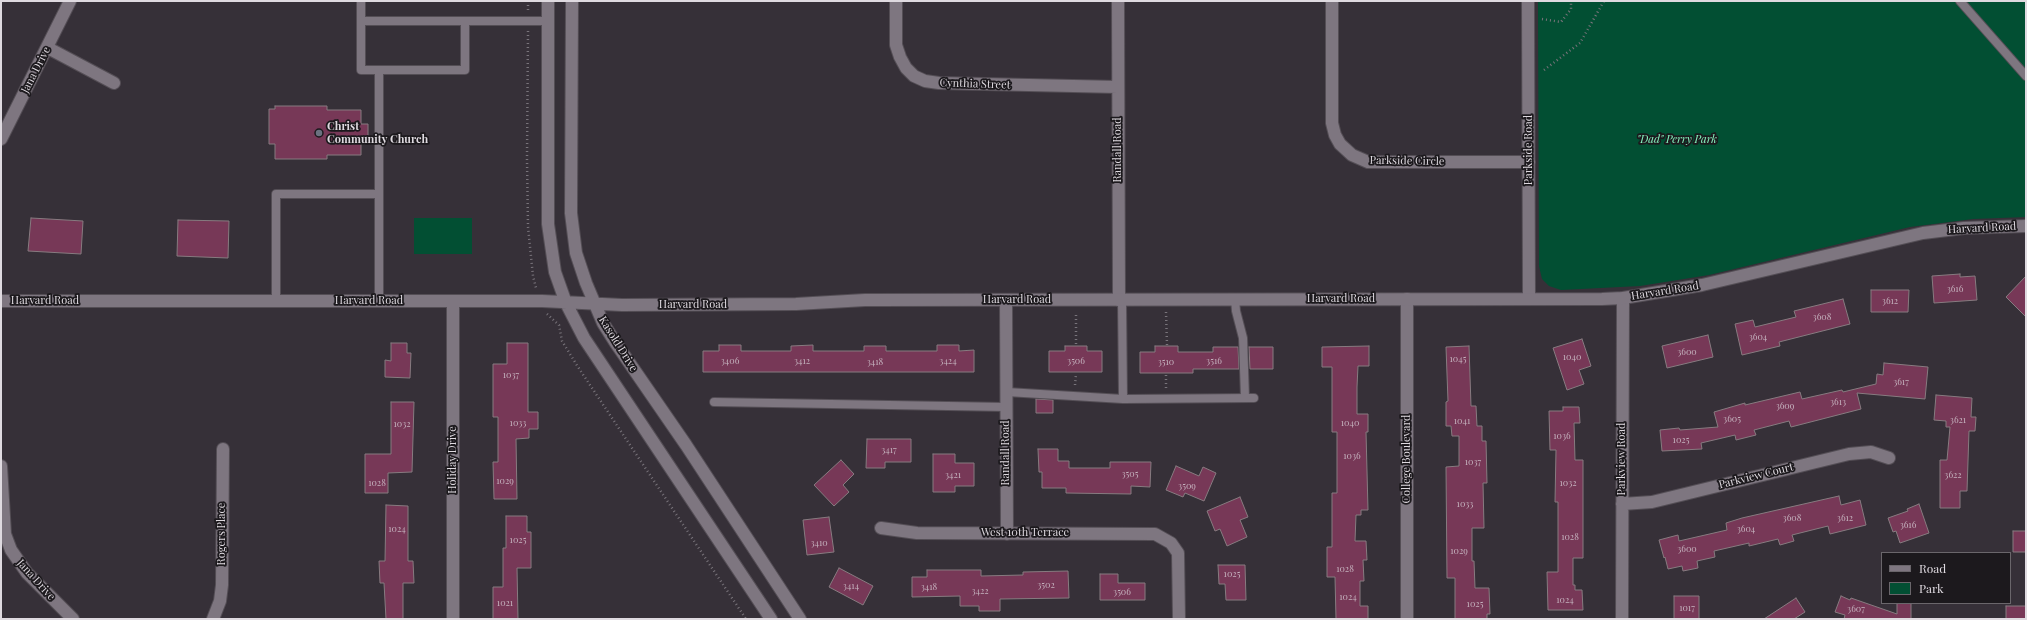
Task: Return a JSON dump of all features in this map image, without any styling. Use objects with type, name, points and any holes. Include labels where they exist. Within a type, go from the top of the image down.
[{"type":"street","name":"Jana Drive","points":[[1,139],[48,48],[70,1]]},
{"type":"street","points":[[548,1],[548,224],[555,272],[566,302],[584,338],[771,619]]},
{"type":"street","name":"Kasold Drive","points":[[572,1],[571,213],[576,253],[585,281],[603,323],[615,342],[686,445],[800,619]]},
{"type":"street","name":"Cynthia Street","points":[[896,1],[896,45],[900,57],[906,68],[914,76],[925,81],[939,83],[1118,87]]},
{"type":"street","name":"Randall Road","points":[[1118,1],[1120,300]]},
{"type":"street","name":"Parkside Circle","points":[[1332,1],[1332,123],[1335,135],[1340,144],[1352,155],[1368,162],[1529,162]]},
{"type":"street","name":"Parkside Road","points":[[1528,1],[1529,299]]},
{"type":"street","points":[[48,48],[114,83]]},
{"type":"street","name":"Harvard Road","points":[[1,301],[788,304],[865,300],[1623,298],[1702,285],[1923,233],[1971,227],[2026,226]]},
{"type":"street","name":"Parkview Road","points":[[1622,619],[1623,298]]},
{"type":"street","name":"College Boulevard","points":[[1407,299],[1407,619]]},
{"type":"street","name":"Randall Road","points":[[1006,300],[1007,534]]},
{"type":"street","name":"Holiday Drive","points":[[453,302],[453,619]]},
{"type":"street","name":"Rogers Place","points":[[213,619],[220,601],[222,585],[223,448]]},
{"type":"street","name":"Parkview Court","points":[[1622,504],[1652,502],[1849,454],[1871,452],[1889,458]]},
{"type":"street","name":"Jana Drive","points":[[1,466],[5,534],[11,550],[27,573],[73,619]]},
{"type":"street","name":"West 10th Terrace","points":[[881,528],[917,533],[1155,534],[1167,540],[1176,549],[1179,558],[1179,619]]},
{"type":"lane","points":[[361,1],[361,70],[465,70],[465,21]]},
{"type":"lane","points":[[1960,1],[2026,76]]},
{"type":"lane","points":[[361,21],[548,21]]},
{"type":"lane","points":[[379,70],[379,302]]},
{"type":"lane","points":[[276,302],[276,194],[379,194]]},
{"type":"lane","points":[[1007,392],[1123,399],[1250,398],[1243,338],[1236,311],[1235,299]]},
{"type":"lane","points":[[1120,300],[1123,399]]},
{"type":"lane","points":[[714,402],[1006,406]]},
{"type":"path","points":[[528,1],[528,227],[535,286]]},
{"type":"path","points":[[1542,14],[1542,21],[1561,22],[1571,9],[1571,1]]},
{"type":"path","points":[[1544,70],[1580,42],[1604,1]]},
{"type":"path","points":[[1166,299],[1166,345]]},
{"type":"path","points":[[1076,300],[1076,344]]},
{"type":"path","points":[[547,314],[559,325],[562,341],[578,367],[746,619]]},
{"type":"green space","name":"\"Dad\" Perry Park","points":[[1538,1],[2026,1],[2026,217],[1973,219],[1910,227],[1709,275],[1640,286],[1561,290],[1549,286],[1542,279],[1539,266]]},
{"type":"green space","points":[[414,218],[472,218],[472,254],[414,254]]},
{"type":"building","name":"Christ Community Church","points":[[275,106],[327,106],[327,110],[361,110],[361,124],[368,124],[368,141],[361,141],[361,155],[327,155],[327,159],[275,159],[275,144],[269,144],[269,109],[275,109]]},
{"type":"building","points":[[31,218],[83,221],[81,254],[28,251]]},
{"type":"building","points":[[178,220],[229,221],[228,258],[177,256]]},
{"type":"building","points":[[1960,274],[1960,277],[1975,276],[1977,300],[1934,303],[1932,276]]},
{"type":"building","points":[[2026,276],[2026,317],[2006,297]]},
{"type":"building","points":[[1871,290],[1909,290],[1908,312],[1871,312]]},
{"type":"building","points":[[1843,299],[1850,324],[1779,342],[1780,346],[1742,355],[1735,324],[1753,320],[1755,327],[1796,317],[1794,311]]},
{"type":"building","points":[[1708,335],[1713,357],[1667,368],[1662,346]]},
{"type":"building","points":[[1582,339],[1591,366],[1579,370],[1584,384],[1567,390],[1553,348]]},
{"type":"building","points":[[391,343],[407,343],[407,353],[411,353],[410,378],[385,377],[385,360],[391,361]]},
{"type":"building","points":[[507,343],[528,343],[528,412],[538,412],[538,429],[529,429],[529,438],[516,439],[517,499],[494,499],[493,462],[498,462],[498,417],[493,417],[493,364],[507,364]]},
{"type":"building","points":[[719,345],[741,345],[741,351],[791,351],[791,346],[813,345],[813,351],[864,351],[864,346],[886,346],[886,351],[937,351],[937,345],[959,345],[959,351],[974,350],[974,372],[703,372],[703,351],[719,351]]},
{"type":"building","points":[[1065,346],[1087,346],[1087,351],[1102,351],[1102,372],[1049,372],[1049,351],[1065,351]]},
{"type":"building","points":[[1155,346],[1178,346],[1178,352],[1213,352],[1213,347],[1238,347],[1239,369],[1193,369],[1193,373],[1140,373],[1140,352],[1155,352]]},
{"type":"building","points":[[1369,346],[1369,366],[1358,366],[1357,387],[1357,414],[1368,414],[1368,432],[1366,432],[1368,510],[1361,510],[1361,515],[1356,515],[1355,541],[1366,541],[1367,560],[1363,560],[1364,581],[1360,581],[1360,606],[1368,606],[1368,619],[1336,619],[1335,577],[1327,577],[1327,547],[1332,547],[1332,493],[1337,493],[1337,432],[1332,432],[1332,367],[1322,367],[1322,347]]},
{"type":"building","points":[[1469,346],[1471,406],[1476,406],[1477,426],[1482,426],[1482,441],[1486,441],[1487,483],[1483,483],[1484,528],[1472,528],[1472,561],[1474,561],[1475,588],[1489,588],[1490,614],[1487,614],[1487,619],[1455,619],[1455,578],[1447,578],[1446,467],[1459,466],[1459,436],[1452,436],[1451,426],[1446,426],[1446,402],[1448,401],[1446,347]]},
{"type":"building","points":[[1249,347],[1273,347],[1273,369],[1250,369]]},
{"type":"building","points":[[1884,363],[1928,367],[1925,399],[1857,393],[1861,409],[1791,427],[1789,421],[1754,430],[1756,435],[1736,440],[1735,435],[1701,443],[1702,449],[1662,451],[1660,430],[1718,427],[1714,412],[1745,403],[1745,405],[1800,392],[1802,399],[1842,390],[1843,392],[1876,384],[1877,374],[1883,375]]},
{"type":"building","points":[[1936,395],[1972,398],[1971,417],[1976,417],[1975,431],[1969,431],[1967,491],[1960,491],[1960,508],[1940,508],[1940,460],[1947,460],[1950,427],[1946,427],[1946,421],[1934,420]]},
{"type":"building","points":[[1036,399],[1053,400],[1053,413],[1036,413]]},
{"type":"building","points":[[391,402],[414,402],[412,472],[388,473],[388,493],[365,493],[365,454],[391,454]]},
{"type":"building","points":[[1563,407],[1579,407],[1580,423],[1574,423],[1575,460],[1583,460],[1583,558],[1573,558],[1573,585],[1575,585],[1575,590],[1582,590],[1583,610],[1548,610],[1547,572],[1558,572],[1558,502],[1555,502],[1556,450],[1550,450],[1549,411],[1563,411]]},
{"type":"building","points":[[867,439],[911,439],[911,462],[885,462],[885,468],[866,468]]},
{"type":"building","points":[[1038,449],[1058,449],[1058,461],[1069,461],[1069,468],[1110,468],[1110,462],[1151,462],[1150,487],[1131,486],[1131,494],[1066,493],[1066,488],[1042,488],[1042,472],[1039,472]]},
{"type":"building","points":[[933,454],[955,454],[955,463],[974,463],[974,486],[955,486],[955,492],[933,492]]},
{"type":"building","points":[[841,460],[854,474],[843,485],[849,492],[834,506],[814,485]]},
{"type":"building","points":[[1176,466],[1199,476],[1203,467],[1216,473],[1204,501],[1185,493],[1183,497],[1166,490]]},
{"type":"building","points":[[1839,496],[1841,505],[1860,500],[1866,525],[1830,534],[1828,526],[1792,535],[1794,541],[1780,545],[1778,539],[1749,546],[1749,543],[1714,551],[1715,557],[1697,561],[1698,568],[1683,571],[1682,566],[1668,569],[1659,540],[1678,535],[1679,541],[1727,530],[1726,523],[1742,518]]},
{"type":"building","points":[[1240,497],[1248,517],[1240,520],[1247,537],[1227,546],[1220,529],[1215,531],[1207,511]]},
{"type":"building","points":[[1919,504],[1929,533],[1900,543],[1896,531],[1893,532],[1888,518],[1908,511],[1907,509]]},
{"type":"building","points":[[386,505],[408,506],[408,561],[413,561],[414,583],[403,583],[403,619],[386,619],[384,583],[380,583],[379,561],[385,561]]},
{"type":"building","points":[[506,516],[527,516],[527,532],[531,532],[531,568],[517,568],[518,619],[493,619],[493,587],[503,587],[503,548],[506,548]]},
{"type":"building","points":[[829,517],[834,552],[807,555],[803,520]]},
{"type":"building","points":[[2013,531],[2026,531],[2026,552],[2013,552]]},
{"type":"building","points":[[1218,565],[1245,565],[1246,600],[1226,600],[1225,584],[1219,584]]},
{"type":"building","points":[[839,568],[873,586],[863,605],[829,587]]},
{"type":"building","points":[[927,570],[981,570],[981,576],[1023,575],[1023,572],[1068,571],[1069,598],[1000,599],[1000,611],[979,611],[979,606],[960,606],[960,596],[912,597],[912,577],[927,577]]},
{"type":"building","points":[[1100,574],[1118,574],[1118,583],[1145,583],[1145,600],[1100,600]]},
{"type":"building","points":[[1674,596],[1699,596],[1699,619],[1674,619]]},
{"type":"building","points":[[1841,596],[1897,614],[1897,604],[1911,604],[1911,619],[1844,619],[1845,615],[1835,612]]},
{"type":"building","points":[[1796,598],[1805,612],[1794,619],[1764,619]]},
{"type":"building","points":[[2006,606],[2026,606],[2026,619],[2006,619]]},
{"type":"place","name":"Christ Community Church","points":[[319,133]]}]
